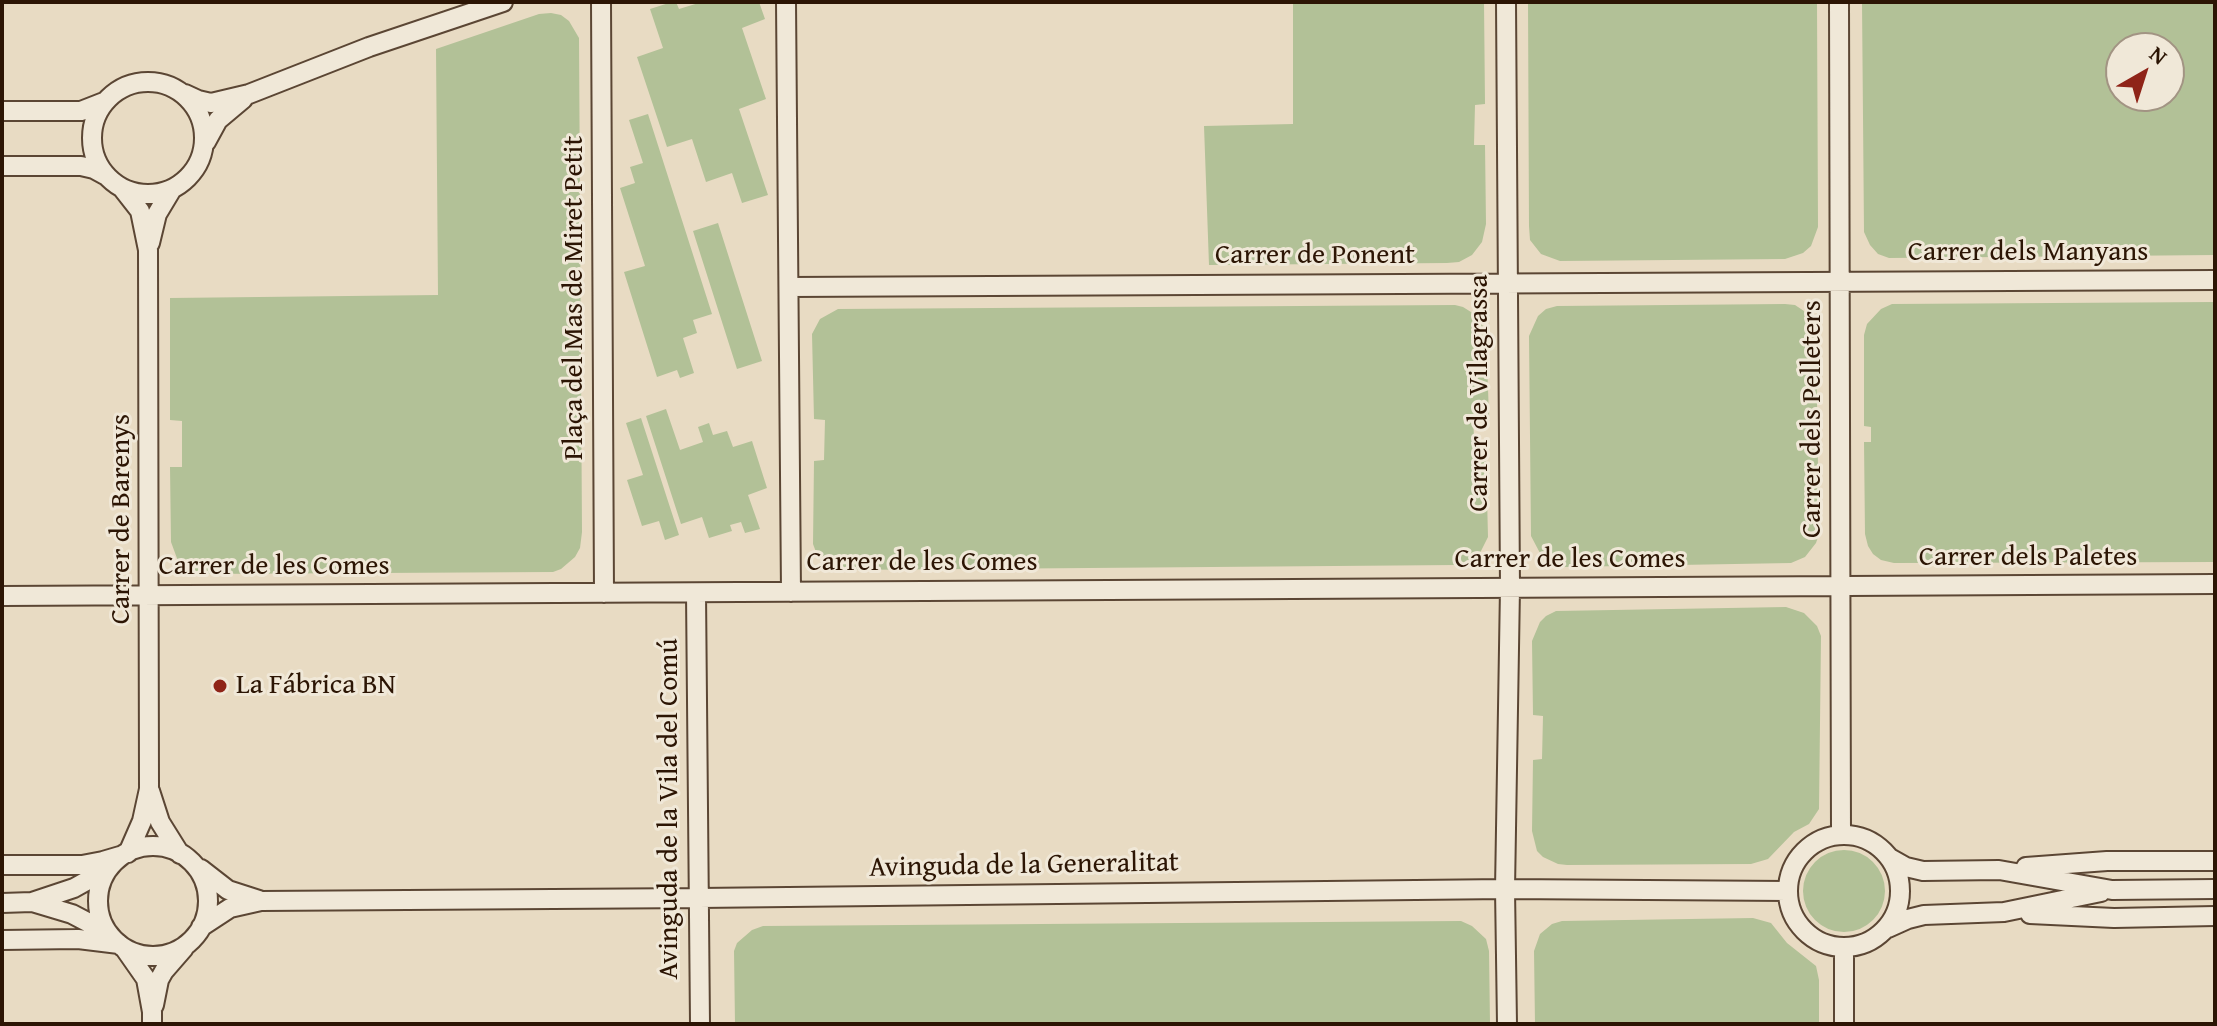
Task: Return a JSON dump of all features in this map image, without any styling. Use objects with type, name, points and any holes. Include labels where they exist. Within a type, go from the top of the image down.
[{"type":"street","points":[[106,175],[92,147],[96,116],[104,102],[117,90],[134,82],[152,81],[170,85],[198,100],[211,103],[249,94],[369,47],[503,2]]},
{"type":"street","name":"Plaça del Mas de Miret Petit","points":[[601,2],[604,593]]},
{"type":"street","points":[[786,2],[791,592]]},
{"type":"street","name":"Carrer de Vilagrassa","points":[[1506,2],[1510,588],[1505,889],[1507,1024]]},
{"type":"street","name":"Carrer dels Pelleters","points":[[1839,2],[1841,835]]},
{"type":"street","points":[[183,92],[196,107],[204,125],[205,144]]},
{"type":"street","points":[[2,166],[81,166],[106,175],[122,188],[155,194],[172,189],[188,179],[199,163],[218,120],[249,94]]},
{"type":"street","points":[[2,111],[81,111],[104,102]]},
{"type":"street","name":"Carrer de Barenys","points":[[122,188],[140,211],[148,250],[150,595],[149,789],[142,821],[125,854]]},
{"type":"street","name":"Carrer de Barenys","points":[[148,250],[157,214],[172,189]]},
{"type":"street","name":"Carrer dels Manyans","points":[[1840,282],[2215,280]]},
{"type":"street","name":"Carrer de Ponent","points":[[789,287],[1840,282]]},
{"type":"street","name":"Carrer dels Paletes","points":[[1842,588],[2215,584]]},
{"type":"street","name":"Carrer de les Comes","points":[[2,596],[1842,588]]},
{"type":"street","name":"Avinguda de la Vila del Comú","points":[[696,593],[700,1024]]},
{"type":"street","name":"Carrer de Barenys","points":[[149,789],[160,822],[184,856]]},
{"type":"street","points":[[1890,858],[1898,875],[1900,894],[1896,913],[1873,939],[1844,947],[1827,944],[1811,936],[1799,924],[1791,908],[1788,891],[1798,859],[1810,846],[1825,838],[1841,835],[1860,837],[1877,845],[1890,858],[1906,867],[1923,871],[1999,870],[2107,861],[2215,861]]},
{"type":"street","points":[[2,865],[82,865],[138,848],[156,846],[184,856],[200,873],[207,890],[208,909],[196,935],[159,980],[152,1018]]},
{"type":"street","points":[[2,903],[32,902],[74,888],[108,869],[125,854]]},
{"type":"street","name":"Avinguda de la Generalitat","points":[[184,856],[228,890],[261,901]]},
{"type":"street","points":[[108,869],[100,886],[98,904],[102,922],[146,979],[152,1018]]},
{"type":"street","points":[[1999,870],[2112,890],[2215,889]]},
{"type":"street","name":"Avinguda de la Generalitat","points":[[196,935],[230,908],[261,901],[1505,889],[1788,891]]},
{"type":"street","points":[[2004,912],[2112,890]]},
{"type":"street","points":[[32,902],[72,914],[141,955],[158,956],[175,951],[196,935]]},
{"type":"street","points":[[1885,929],[1924,915],[2004,912],[2114,918],[2215,916]]},
{"type":"street","points":[[2,940],[78,939],[119,943]]},
{"type":"street","points":[[1844,947],[1844,1024]]},
{"type":"green space","points":[[676,2],[679,9],[702,2],[759,2],[765,19],[742,28],[766,99],[739,109],[768,195],[742,203],[732,173],[706,182],[692,139],[667,147],[637,57],[663,48],[650,9]]},
{"type":"green space","points":[[1293,2],[1484,2],[1485,104],[1475,105],[1474,145],[1485,145],[1486,224],[1482,242],[1472,255],[1459,262],[1447,263],[1209,265],[1204,126],[1293,124]]},
{"type":"green space","points":[[1528,2],[1817,2],[1818,227],[1811,246],[1803,253],[1785,259],[1560,261],[1541,254],[1530,240],[1529,226]]},
{"type":"green space","points":[[1862,2],[2215,2],[2215,255],[1889,258],[1878,254],[1864,232]]},
{"type":"green space","points":[[551,13],[569,21],[579,38],[582,532],[575,557],[553,572],[202,574],[185,567],[178,561],[171,542],[170,467],[182,467],[182,421],[170,420],[170,298],[438,295],[436,49],[539,14]]},
{"type":"green space","points":[[648,114],[712,314],[693,320],[697,333],[683,338],[694,373],[680,378],[677,370],[657,377],[624,272],[645,266],[620,188],[635,183],[630,167],[643,163],[629,120]]},
{"type":"green space","points":[[718,223],[762,361],[737,369],[693,231]]},
{"type":"green space","points":[[2215,302],[2215,562],[1894,563],[1873,554],[1865,534],[1864,442],[1871,442],[1871,427],[1864,426],[1864,335],[1867,324],[1881,309],[1892,304]]},
{"type":"green space","points":[[1455,305],[1479,317],[1486,334],[1489,416],[1473,417],[1475,457],[1486,457],[1488,537],[1480,553],[1468,562],[1456,565],[844,570],[827,564],[816,552],[813,544],[814,461],[824,460],[825,420],[814,419],[812,334],[820,319],[838,309]]},
{"type":"green space","points":[[1795,305],[1804,311],[1814,325],[1816,335],[1819,534],[1805,557],[1791,563],[1565,567],[1555,565],[1541,555],[1531,536],[1529,336],[1538,316],[1546,309],[1557,306]]},
{"type":"green space","points":[[666,409],[680,450],[703,442],[698,427],[709,423],[713,435],[727,431],[733,447],[752,441],[767,488],[748,495],[760,529],[745,533],[741,522],[730,525],[732,531],[709,538],[702,517],[681,524],[646,416]]},
{"type":"green space","points":[[641,418],[679,535],[665,540],[659,521],[642,526],[627,480],[643,475],[626,423]]},
{"type":"green space","points":[[1786,607],[1804,613],[1817,626],[1821,636],[1819,809],[1809,824],[1794,832],[1768,859],[1751,864],[1567,865],[1543,857],[1537,851],[1532,831],[1533,760],[1542,759],[1543,716],[1533,715],[1532,641],[1540,622],[1556,611]]},
{"type":"green space","points":[[1844,850],[1860,853],[1873,862],[1882,875],[1885,891],[1882,907],[1873,920],[1860,929],[1844,932],[1828,929],[1815,920],[1806,907],[1803,891],[1806,875],[1815,862],[1828,853]]},
{"type":"green space","points":[[1753,918],[1771,923],[1787,943],[1816,966],[1819,1024],[1535,1024],[1534,951],[1540,934],[1552,924],[1562,921]]},
{"type":"green space","points":[[1461,921],[1486,939],[1489,951],[1490,1024],[735,1024],[734,951],[737,943],[752,930],[763,926]]},
{"type":"place","name":"La Fábrica BN","points":[[220,686]]}]
